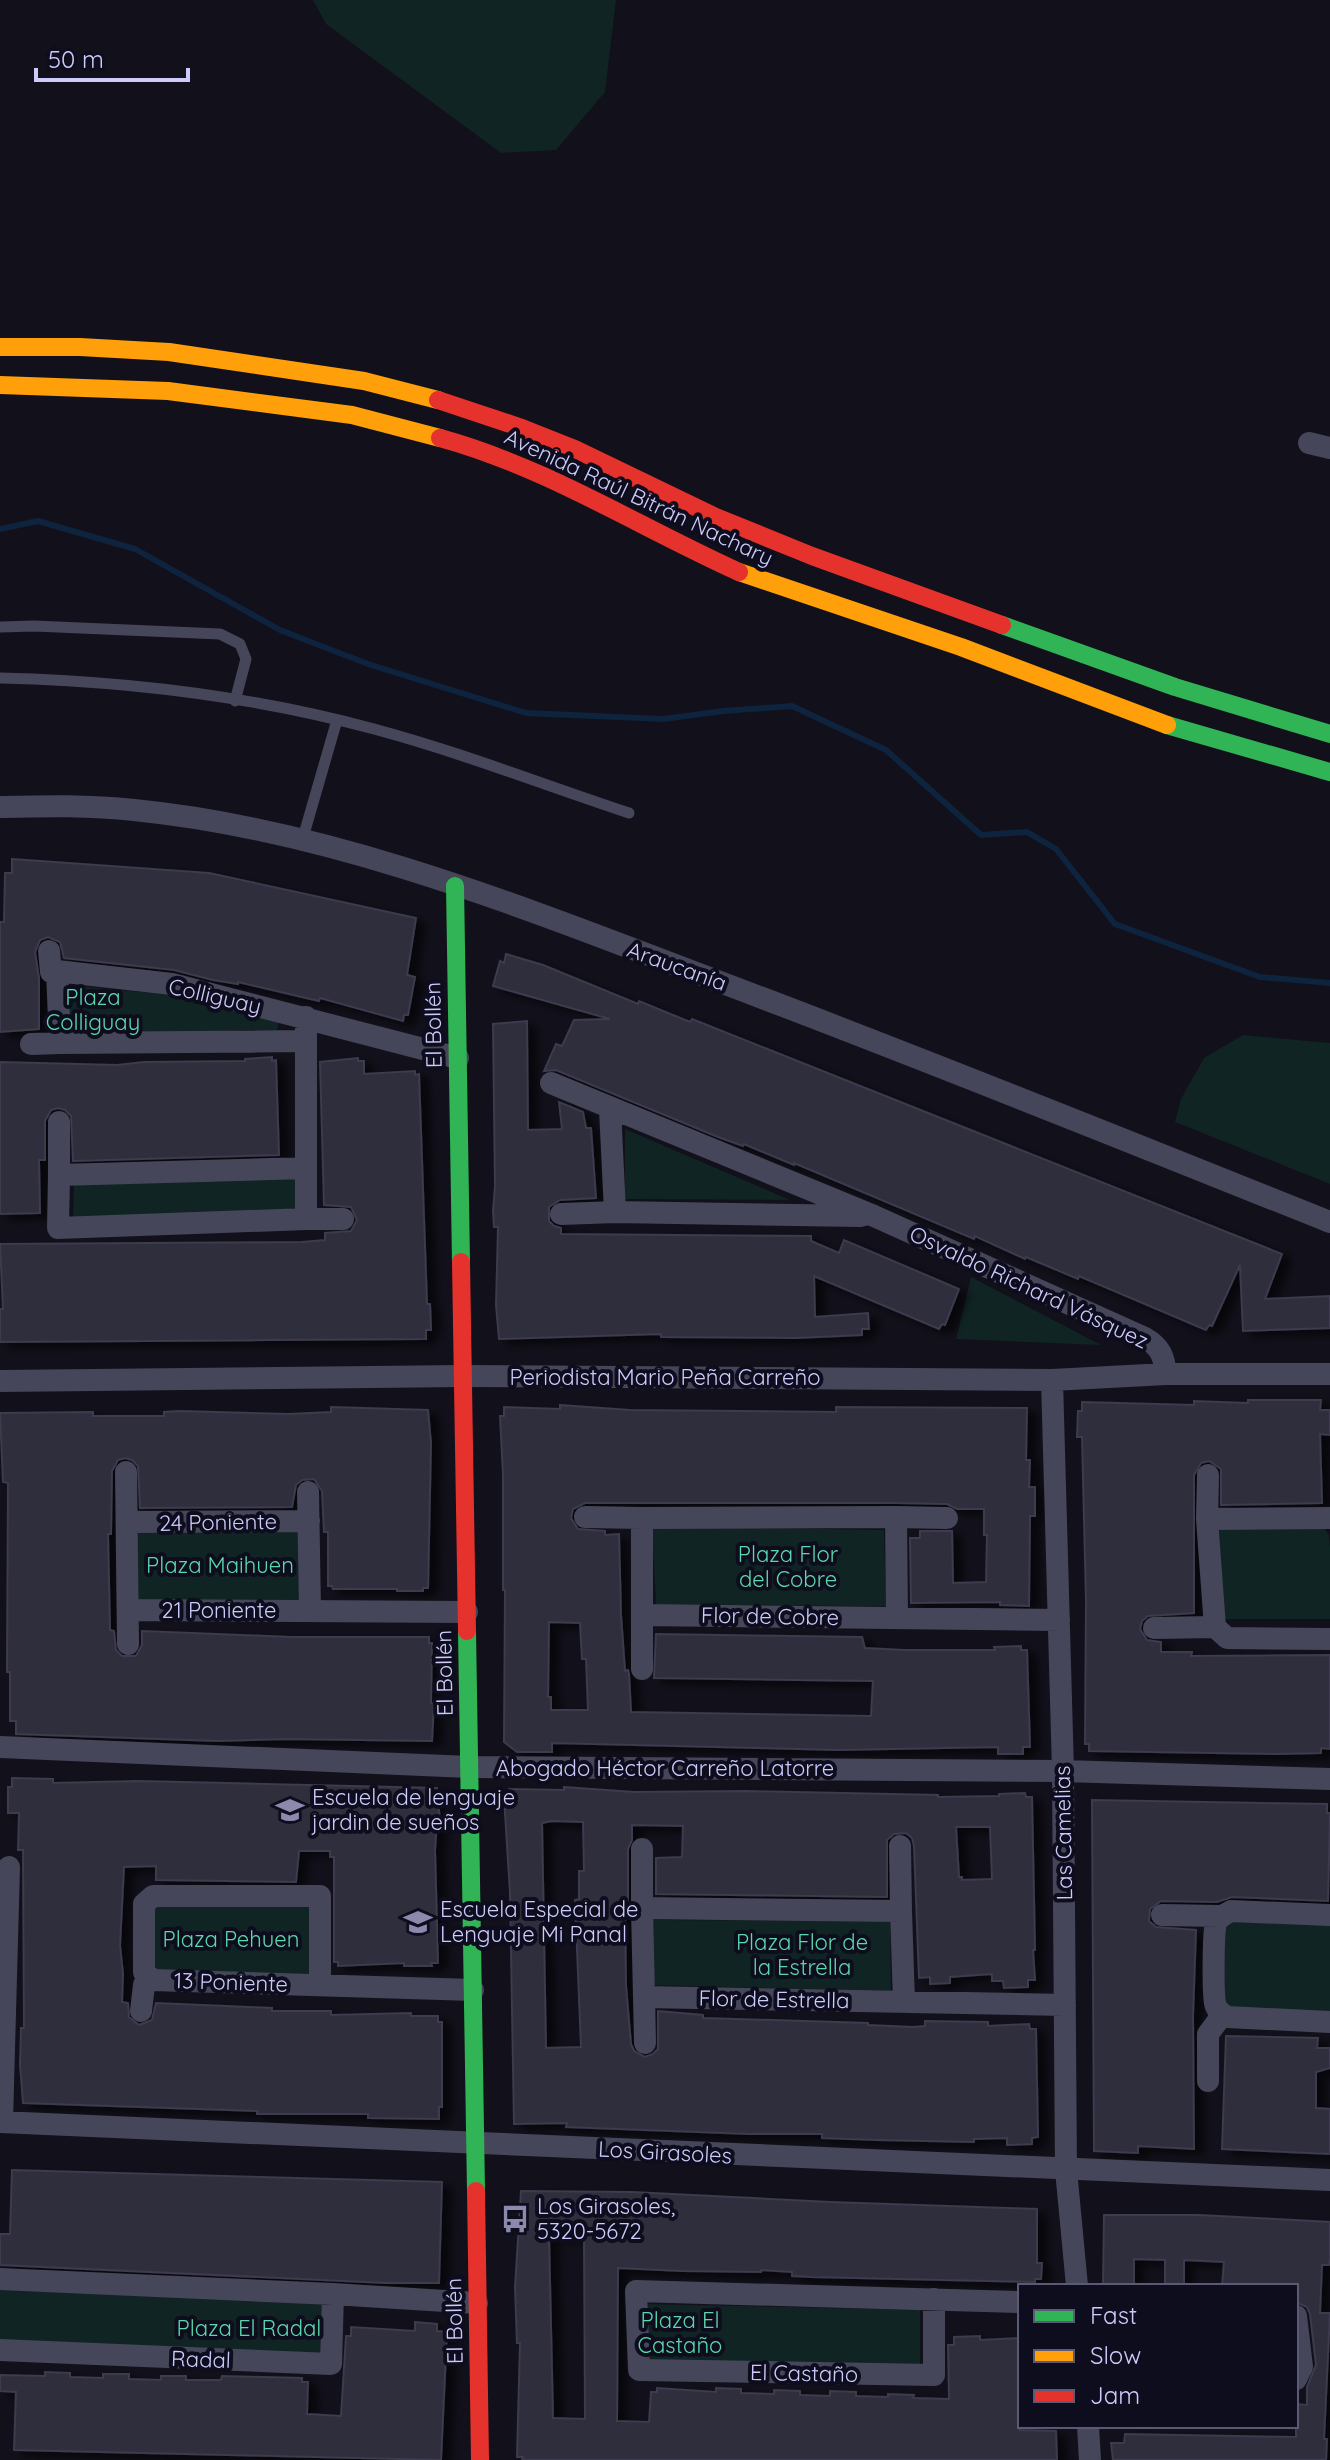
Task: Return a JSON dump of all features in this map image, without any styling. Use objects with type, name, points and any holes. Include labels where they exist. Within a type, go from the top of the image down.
[{"type":"street","name":"Avenida Raúl Bitrán Nachary","points":[[0,347],[80,347],[168,372],[454,442],[549,477],[677,544],[754,578],[961,647],[1147,719],[1330,772]]},
{"type":"street","name":"Avenida Raúl Bitrán Nachary","points":[[0,385],[168,372],[364,381],[468,409],[575,449],[761,536],[1092,658],[1330,734]]},
{"type":"street","points":[[1287,760],[1295,725]]},
{"type":"street","name":"Araucanía","points":[[0,807],[133,810],[213,821],[352,852],[455,886],[889,1046],[1330,1222]]},
{"type":"street","name":"El Bollén","points":[[455,886],[480,2460]]},
{"type":"street","points":[[49,951],[51,972],[57,976],[60,1043]]},
{"type":"street","name":"Colliguay","points":[[57,976],[57,971],[172,984],[458,1058]]},
{"type":"street","points":[[306,1017],[306,1219]]},
{"type":"street","name":"Colliguay","points":[[31,1044],[304,1041]]},
{"type":"street","name":"Osvaldo Richard Vásquez","points":[[551,1083],[874,1216],[1145,1338],[1164,1356],[1166,1374]]},
{"type":"street","points":[[610,1109],[615,1212]]},
{"type":"street","points":[[59,1122],[58,1228],[343,1219]]},
{"type":"street","points":[[59,1175],[305,1168]]},
{"type":"street","name":"Osvaldo Richard Vásquez","points":[[561,1214],[874,1216]]},
{"type":"street","name":"Periodista Mario Peña Carreño","points":[[0,1381],[463,1376],[1052,1380],[1166,1374],[1330,1374]]},
{"type":"street","name":"Las Camelias","points":[[1052,1380],[1063,1771],[1066,2170],[1077,2284]]},
{"type":"street","points":[[126,1472],[128,1644]]},
{"type":"street","points":[[1208,1475],[1207,1519],[1215,1627],[1227,1638],[1330,1639]]},
{"type":"street","points":[[308,1492],[310,1610]]},
{"type":"street","points":[[585,1517],[947,1518]]},
{"type":"street","points":[[896,1517],[897,1617]]},
{"type":"street","points":[[642,1518],[642,1669]]},
{"type":"street","points":[[1207,1519],[1330,1518]]},
{"type":"street","name":"24 Poniente","points":[[127,1522],[309,1521]]},
{"type":"street","name":"21 Poniente","points":[[128,1610],[467,1612]]},
{"type":"street","name":"Flor de Cobre","points":[[642,1615],[1059,1620]]},
{"type":"street","points":[[1154,1628],[1215,1627]]},
{"type":"street","name":"Abogado Héctor Carreño Latorre","points":[[0,1747],[469,1767],[1063,1771],[1330,1779]]},
{"type":"street","points":[[900,1846],[904,2002]]},
{"type":"street","points":[[642,1849],[645,2043]]},
{"type":"street","points":[[1,2122],[4,1896],[9,1867]]},
{"type":"street","points":[[141,2011],[146,1974],[144,1904],[153,1896],[320,1896],[320,1984]]},
{"type":"street","points":[[642,1908],[901,1911]]},
{"type":"street","points":[[1162,1915],[1221,1916],[1231,1911],[1330,1915]]},
{"type":"street","points":[[1221,1916],[1216,1924],[1215,2003],[1223,2014],[1227,2017],[1330,2022]]},
{"type":"street","name":"13 Poniente","points":[[146,1974],[153,1980],[473,1990]]},
{"type":"street","name":"Flor de Estrella","points":[[644,1997],[1065,2005]]},
{"type":"street","points":[[1208,2081],[1208,2034],[1223,2014]]},
{"type":"street","name":"Los Girasoles","points":[[1,2122],[1330,2180]]},
{"type":"street","points":[[0,2279],[477,2303]]},
{"type":"street","name":"El Castaño","points":[[934,2299],[934,2375],[639,2370],[636,2291],[934,2299],[1018,2302]]},
{"type":"street","name":"Radal","points":[[0,2350],[331,2364],[333,2294]]},
{"type":"street","points":[[1298,2333],[1302,2367],[1298,2375]]},
{"type":"street","points":[[1088,2428],[1090,2460]]},
{"type":"lane","points":[[0,627],[220,634],[240,644],[246,659],[235,701]]},
{"type":"lane","points":[[0,678],[86,680],[189,692],[337,720],[423,744],[629,813]]},
{"type":"lane","points":[[302,841],[337,720]]},
{"type":"green space","points":[[313,0],[616,0],[605,92],[556,150],[501,153],[326,24]]},
{"type":"green space","name":"Plaza Colliguay","points":[[67,985],[174,995],[279,1021],[277,1030],[71,1033]]},
{"type":"green space","points":[[1243,1035],[1330,1043],[1330,1184],[1175,1122],[1181,1099],[1204,1058]]},
{"type":"green space","points":[[625,1129],[790,1200],[625,1199]]},
{"type":"green space","points":[[295,1178],[297,1211],[73,1219],[74,1184]]},
{"type":"green space","points":[[971,1277],[1101,1345],[956,1339]]},
{"type":"green space","points":[[1321,1524],[1329,1535],[1330,1619],[1224,1619],[1218,1526]]},
{"type":"green space","name":"Plaza Maihuen","points":[[297,1526],[305,1596],[297,1602],[143,1605],[135,1597],[134,1540],[142,1528]]},
{"type":"green space","name":"Plaza Flor del Cobre","points":[[652,1526],[884,1530],[886,1606],[656,1605]]},
{"type":"green space","name":"Plaza Pehuen","points":[[156,1901],[305,1903],[310,1908],[314,1968],[306,1977],[160,1974],[149,1966],[149,1909]]},
{"type":"green space","points":[[1230,1919],[1330,1924],[1330,2017],[1226,2013],[1221,1926]]},
{"type":"green space","name":"Plaza Flor de la Estrella","points":[[651,1920],[890,1921],[891,1991],[652,1985]]},
{"type":"green space","name":"Plaza El Radal","points":[[0,2287],[324,2302],[324,2362],[0,2346]]},
{"type":"green space","name":"Plaza El Castaño","points":[[645,2304],[920,2310],[920,2364],[649,2360]]},
{"type":"building","points":[[12,859],[209,873],[416,918],[407,975],[415,977],[408,1015],[404,1015],[403,1021],[320,998],[319,1001],[174,970],[64,958],[60,942],[48,937],[40,940],[35,952],[39,978],[39,1029],[0,1032],[0,922],[4,922],[5,873],[12,873]]},
{"type":"building","points":[[506,954],[543,965],[638,1004],[639,1001],[690,1022],[692,1019],[1282,1254],[1265,1299],[1330,1296],[1330,1328],[1243,1331],[1240,1265],[1212,1326],[1209,1325],[1206,1330],[1079,1276],[1078,1279],[1025,1259],[975,1236],[974,1239],[794,1163],[718,1137],[556,1070],[544,1071],[556,1044],[562,1046],[574,1020],[610,1019],[493,986],[500,961],[504,963]]},
{"type":"building","points":[[527,1021],[528,1130],[562,1129],[559,1102],[583,1112],[586,1128],[591,1128],[596,1198],[560,1200],[549,1207],[549,1221],[561,1228],[561,1234],[811,1236],[811,1241],[839,1253],[844,1240],[959,1289],[945,1325],[942,1324],[939,1329],[814,1276],[815,1317],[868,1313],[869,1329],[862,1329],[862,1335],[796,1338],[661,1337],[661,1334],[499,1339],[496,1305],[498,1227],[494,1227],[493,1211],[493,1024]]},
{"type":"building","points":[[272,1057],[272,1061],[276,1060],[279,1155],[73,1161],[71,1116],[58,1108],[51,1110],[45,1121],[45,1160],[39,1160],[40,1213],[0,1214],[0,1062],[117,1065],[245,1061]]},
{"type":"building","points":[[358,1058],[358,1061],[364,1061],[364,1074],[415,1071],[415,1075],[419,1074],[427,1304],[430,1304],[431,1330],[426,1330],[426,1339],[0,1342],[0,1309],[3,1309],[0,1244],[302,1242],[325,1240],[325,1233],[351,1231],[357,1220],[351,1207],[324,1205],[320,1062]]},
{"type":"building","points":[[1248,1400],[1321,1400],[1320,1410],[1330,1410],[1330,1435],[1320,1434],[1322,1503],[1221,1505],[1221,1469],[1209,1461],[1201,1463],[1194,1475],[1194,1613],[1148,1616],[1142,1621],[1140,1629],[1147,1640],[1161,1642],[1161,1652],[1192,1652],[1191,1656],[1330,1655],[1330,1749],[1321,1748],[1321,1753],[1277,1754],[1089,1751],[1089,1744],[1085,1744],[1082,1437],[1077,1437],[1078,1411],[1082,1411],[1082,1402],[1194,1405],[1194,1401],[1248,1403]]},
{"type":"building","points":[[560,1405],[630,1410],[836,1412],[836,1407],[1027,1408],[1026,1460],[1030,1460],[1029,1487],[1035,1487],[1035,1516],[1030,1516],[1029,1606],[1000,1605],[1000,1602],[911,1603],[910,1538],[920,1538],[920,1531],[952,1531],[953,1583],[986,1582],[984,1509],[957,1509],[947,1504],[896,1503],[585,1503],[573,1509],[571,1518],[578,1529],[605,1531],[605,1535],[619,1534],[621,1615],[631,1712],[871,1716],[873,1681],[654,1678],[656,1634],[862,1637],[865,1648],[904,1650],[995,1650],[994,1647],[1021,1646],[1021,1650],[1027,1650],[1030,1747],[1023,1747],[1023,1754],[998,1754],[998,1747],[838,1750],[552,1743],[552,1752],[517,1752],[504,1742],[505,1590],[500,1416],[504,1416],[504,1407],[560,1409]],"holes":[[[549,1622],[580,1623],[582,1659],[586,1659],[588,1710],[551,1710],[551,1697],[548,1697]]]},
{"type":"building","points":[[331,1407],[428,1410],[431,1443],[428,1588],[423,1588],[423,1591],[397,1591],[333,1589],[328,1586],[328,1532],[324,1532],[322,1491],[314,1479],[302,1480],[296,1485],[292,1507],[140,1508],[138,1466],[125,1458],[118,1460],[112,1471],[111,1534],[108,1534],[110,1630],[114,1631],[116,1650],[122,1656],[136,1656],[142,1645],[142,1631],[291,1637],[429,1637],[429,1643],[432,1643],[431,1703],[434,1703],[432,1741],[218,1741],[16,1734],[16,1721],[10,1721],[10,1672],[7,1672],[8,1483],[3,1482],[0,1413],[93,1412],[93,1416],[164,1416],[164,1412],[180,1411],[288,1414],[331,1412]]},
{"type":"building","points":[[12,1778],[53,1779],[53,1783],[138,1781],[437,1788],[440,1822],[437,1822],[435,1850],[438,1963],[431,1963],[432,1966],[404,1966],[404,1963],[338,1966],[338,1962],[334,1962],[334,1857],[330,1857],[330,1851],[299,1851],[296,1882],[156,1880],[156,1866],[124,1867],[120,1945],[122,2002],[128,2003],[129,2017],[139,2025],[152,2020],[156,2003],[272,2008],[272,2011],[331,2011],[331,2015],[411,2013],[411,2016],[438,2016],[438,2022],[442,2022],[442,2107],[439,2107],[439,2119],[23,2103],[20,2064],[21,2028],[24,2028],[23,1850],[18,1850],[19,1813],[8,1813],[8,1787],[12,1787]]},
{"type":"building","points":[[564,1787],[634,1792],[746,1791],[938,1797],[1025,1793],[1026,1797],[1032,1797],[1035,1980],[1028,1980],[1028,1987],[1004,1988],[1003,1981],[992,1981],[992,1974],[950,1977],[950,1983],[930,1984],[930,1977],[919,1978],[914,1846],[912,1838],[906,1833],[894,1834],[887,1840],[887,1897],[656,1894],[656,1858],[682,1857],[683,1826],[632,1825],[632,1840],[628,1849],[628,1901],[625,1901],[626,1986],[631,2044],[634,2051],[645,2057],[658,2049],[658,2011],[703,2015],[703,2018],[913,2027],[925,2026],[925,2021],[988,2022],[988,2026],[1029,2024],[1030,2029],[1036,2029],[1038,2137],[1032,2138],[1032,2144],[1007,2145],[1007,2138],[974,2139],[974,2142],[877,2140],[822,2138],[822,2134],[566,2127],[567,2123],[514,2124],[510,1893],[504,1797],[509,1798],[509,1789],[564,1790]],"holes":[[[583,1822],[584,1871],[579,1871],[579,1899],[575,1900],[581,2047],[546,2048],[542,1823]],[[956,1827],[990,1827],[992,1879],[962,1880],[959,1877]]]},
{"type":"building","points":[[1092,1800],[1327,1804],[1327,1813],[1330,1813],[1328,1901],[1232,1897],[1217,1902],[1161,1901],[1150,1909],[1149,1921],[1156,1927],[1196,1930],[1194,2149],[1138,2146],[1138,2153],[1094,2151]]},
{"type":"building","points":[[1226,2036],[1318,2038],[1317,2048],[1330,2048],[1330,2068],[1316,2072],[1316,2108],[1330,2109],[1330,2154],[1222,2149]]},
{"type":"building","points":[[12,2170],[442,2182],[439,2283],[0,2265],[0,2234],[10,2234]]},
{"type":"building","points":[[521,2191],[632,2192],[1037,2209],[1037,2263],[1042,2263],[1041,2279],[1035,2279],[1035,2282],[811,2277],[761,2270],[618,2268],[617,2421],[649,2422],[651,2392],[657,2392],[657,2388],[716,2392],[716,2388],[741,2389],[741,2393],[774,2394],[774,2390],[800,2391],[800,2395],[830,2396],[830,2391],[856,2392],[856,2396],[888,2397],[888,2394],[949,2399],[948,2345],[954,2345],[954,2337],[980,2336],[980,2340],[1018,2338],[1018,2428],[1056,2431],[1057,2460],[522,2460],[523,2457],[517,2457],[520,2343],[517,2343],[515,2287]],"holes":[[[549,2235],[584,2236],[585,2419],[553,2418]]]},
{"type":"building","points":[[1104,2215],[1199,2215],[1330,2222],[1330,2259],[1329,2265],[1322,2265],[1320,2313],[1330,2313],[1324,2439],[1327,2439],[1326,2460],[1113,2460],[1111,2443],[1124,2443],[1125,2434],[1296,2437],[1298,2404],[1307,2405],[1307,2387],[1316,2365],[1310,2314],[1307,2307],[1298,2303],[1298,2284],[1222,2284],[1224,2262],[1184,2260],[1184,2284],[1165,2284],[1165,2260],[1134,2259],[1134,2284],[1103,2284]]},
{"type":"building","points":[[415,2322],[437,2324],[437,2331],[447,2332],[441,2460],[14,2450],[16,2392],[0,2391],[0,2375],[45,2376],[45,2372],[70,2373],[70,2377],[103,2378],[103,2374],[129,2374],[129,2379],[161,2380],[161,2376],[186,2376],[186,2380],[221,2380],[222,2376],[302,2378],[302,2382],[308,2382],[307,2414],[341,2416],[346,2336],[351,2336],[351,2327],[415,2331]]},
{"type":"waterway","points":[[0,529],[38,521],[135,549],[280,630],[368,664],[526,713],[663,719],[792,706],[886,750],[981,835],[1027,832],[1056,849],[1115,924],[1260,977],[1330,983]]},
{"type":"traffic: fast","points":[[1002,625],[1175,687],[1330,734]]},
{"type":"traffic: fast","points":[[1167,725],[1330,772]]},
{"type":"traffic: fast","points":[[455,886],[461,1262]]},
{"type":"traffic: fast","points":[[467,1631],[476,2191]]},
{"type":"traffic: slow","points":[[0,347],[169,352],[364,381],[438,400]]},
{"type":"traffic: slow","points":[[0,385],[168,391],[352,415],[440,438]]},
{"type":"traffic: slow","points":[[739,572],[961,647],[1167,725]]},
{"type":"traffic: jam","points":[[438,400],[575,449],[716,517],[812,556],[1002,625]]},
{"type":"traffic: jam","points":[[440,438],[479,450],[555,481],[739,572]]},
{"type":"traffic: jam","points":[[461,1262],[467,1631]]},
{"type":"traffic: jam","points":[[476,2191],[480,2460]]},
{"type":"place","name":"Escuela de lenguaje jardin de sueños","points":[[290,1810]]},
{"type":"place","name":"Escuela Especial de Lenguaje Mi Panal","points":[[418,1922]]},
{"type":"place","name":"Los Girasoles, 5320-5672","points":[[515,2219]]}]
